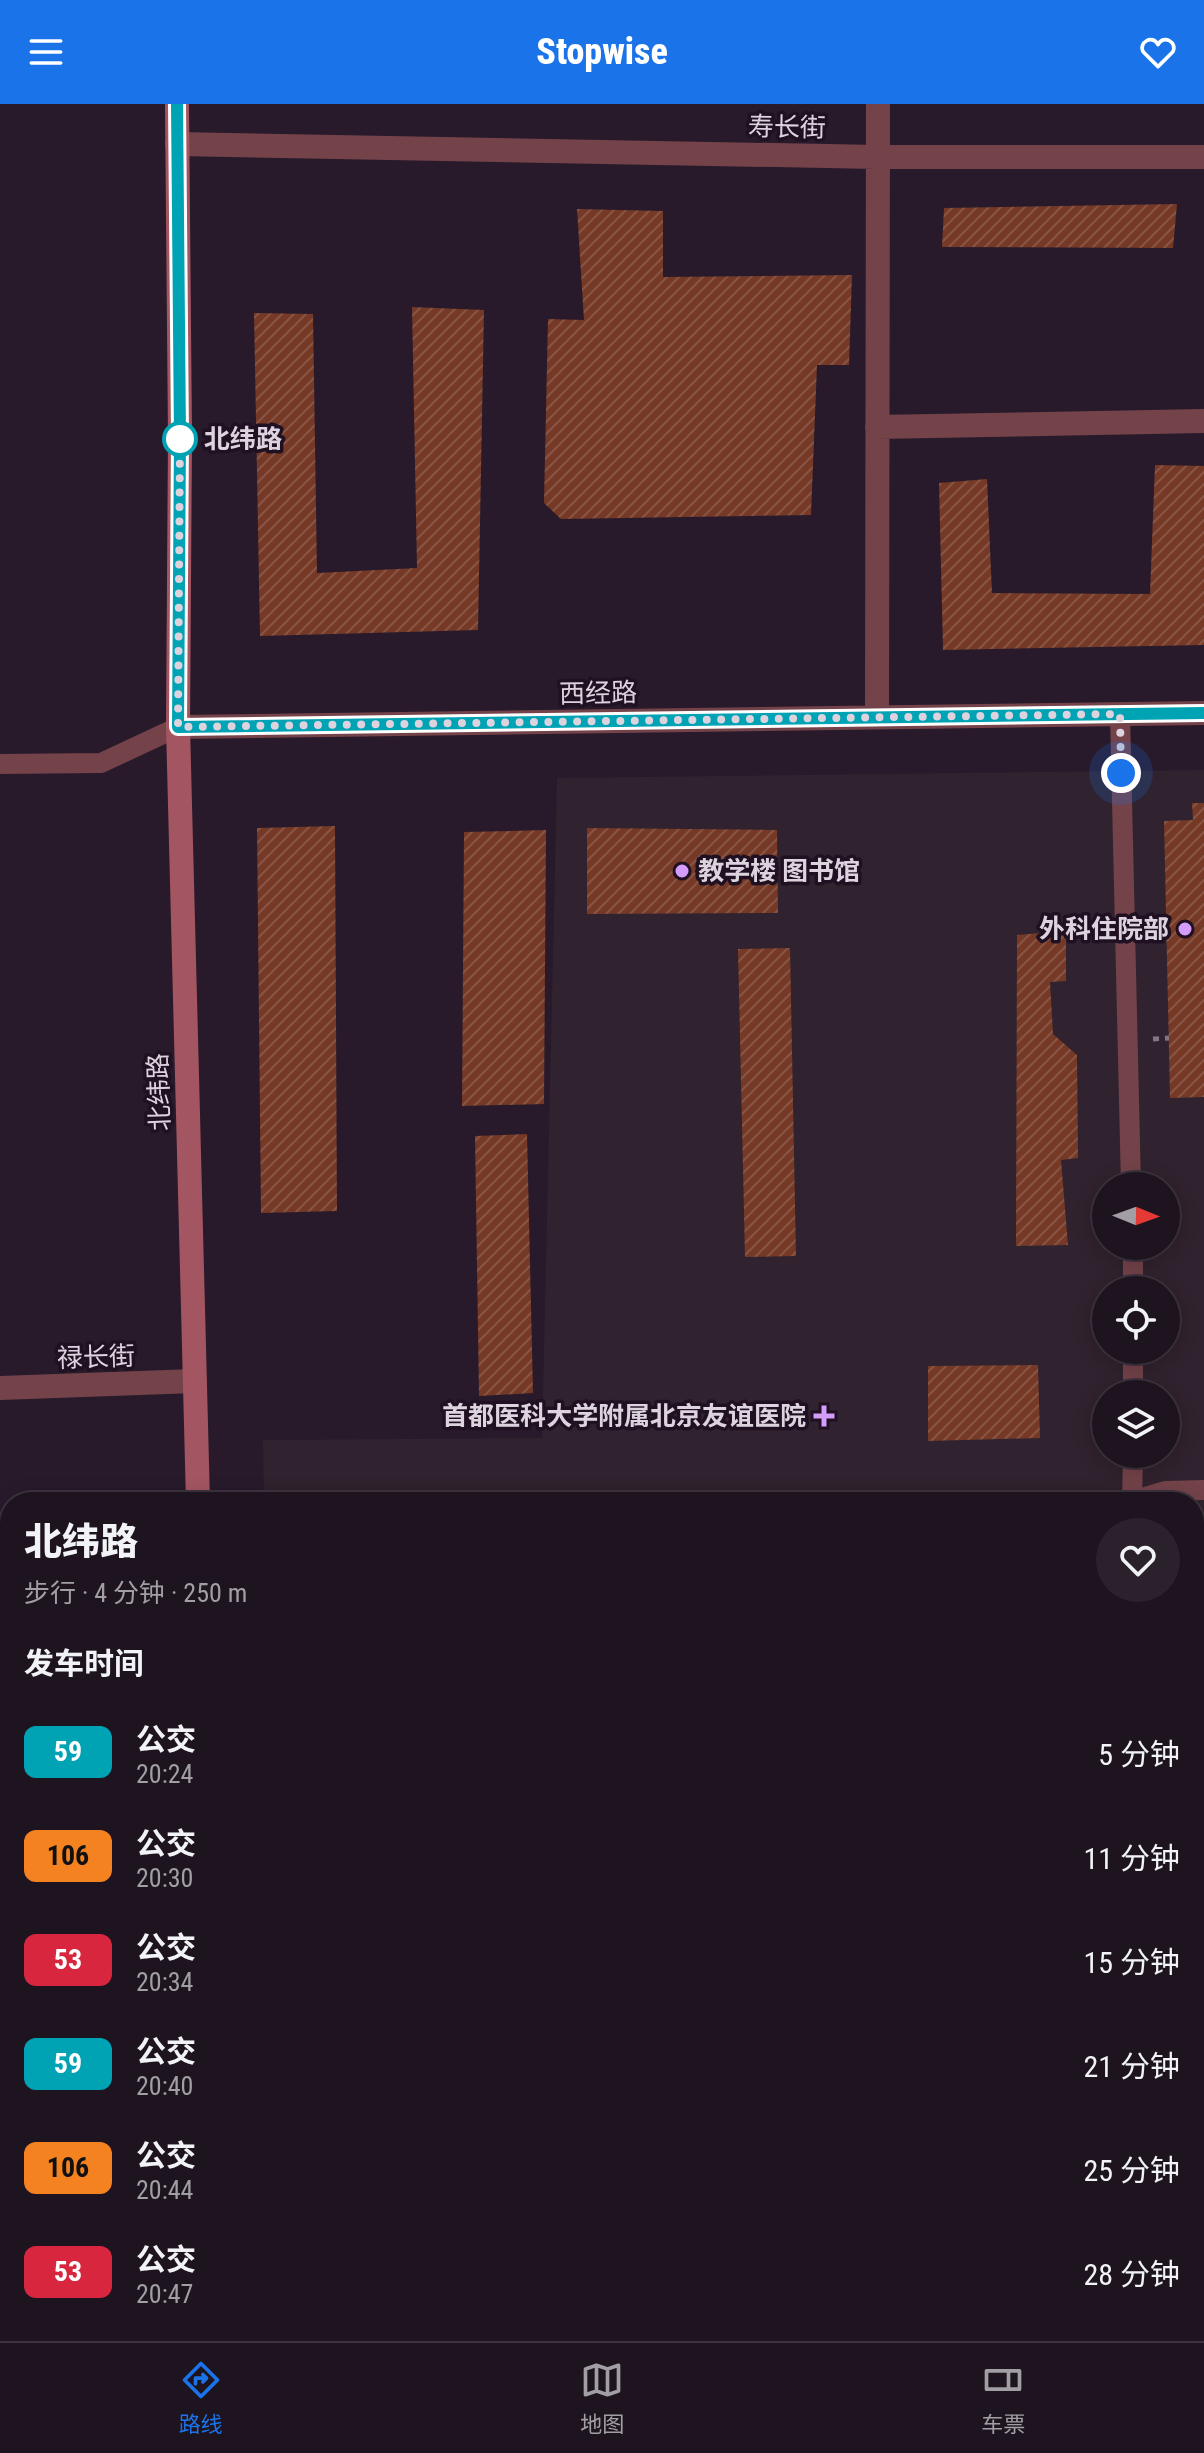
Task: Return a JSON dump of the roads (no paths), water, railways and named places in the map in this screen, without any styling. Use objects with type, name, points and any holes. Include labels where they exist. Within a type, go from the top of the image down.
[{"type":"street","name":"北纬路","points":[[177,104],[180,437],[178,727],[198,1492]]},
{"type":"street","points":[[877,717],[878,104]]},
{"type":"street","name":"寿长街","points":[[177,144],[878,157],[1204,157]]},
{"type":"street","points":[[877,427],[1204,421]]},
{"type":"street","name":"西经路","points":[[178,727],[1204,713]]},
{"type":"street","name":"禄长街","points":[[0,1388],[195,1381]]},
{"type":"lane","points":[[1120,714],[1131,1172]]},
{"type":"lane","name":"西经路","points":[[0,764],[101,763],[178,727]]},
{"type":"lane","points":[[1132,1492],[1133,1468]]},
{"type":"lane","points":[[1162,1492],[1204,1490]]},
{"type":"place","name":"北纬路","points":[[180,439]]},
{"type":"place","name":"教学楼 图书馆","points":[[682,871]]},
{"type":"place","name":"外科住院部","points":[[1185,929]]},
{"type":"place","name":"首都医科大学附属北京友谊医院","points":[[824,1416]]}]
